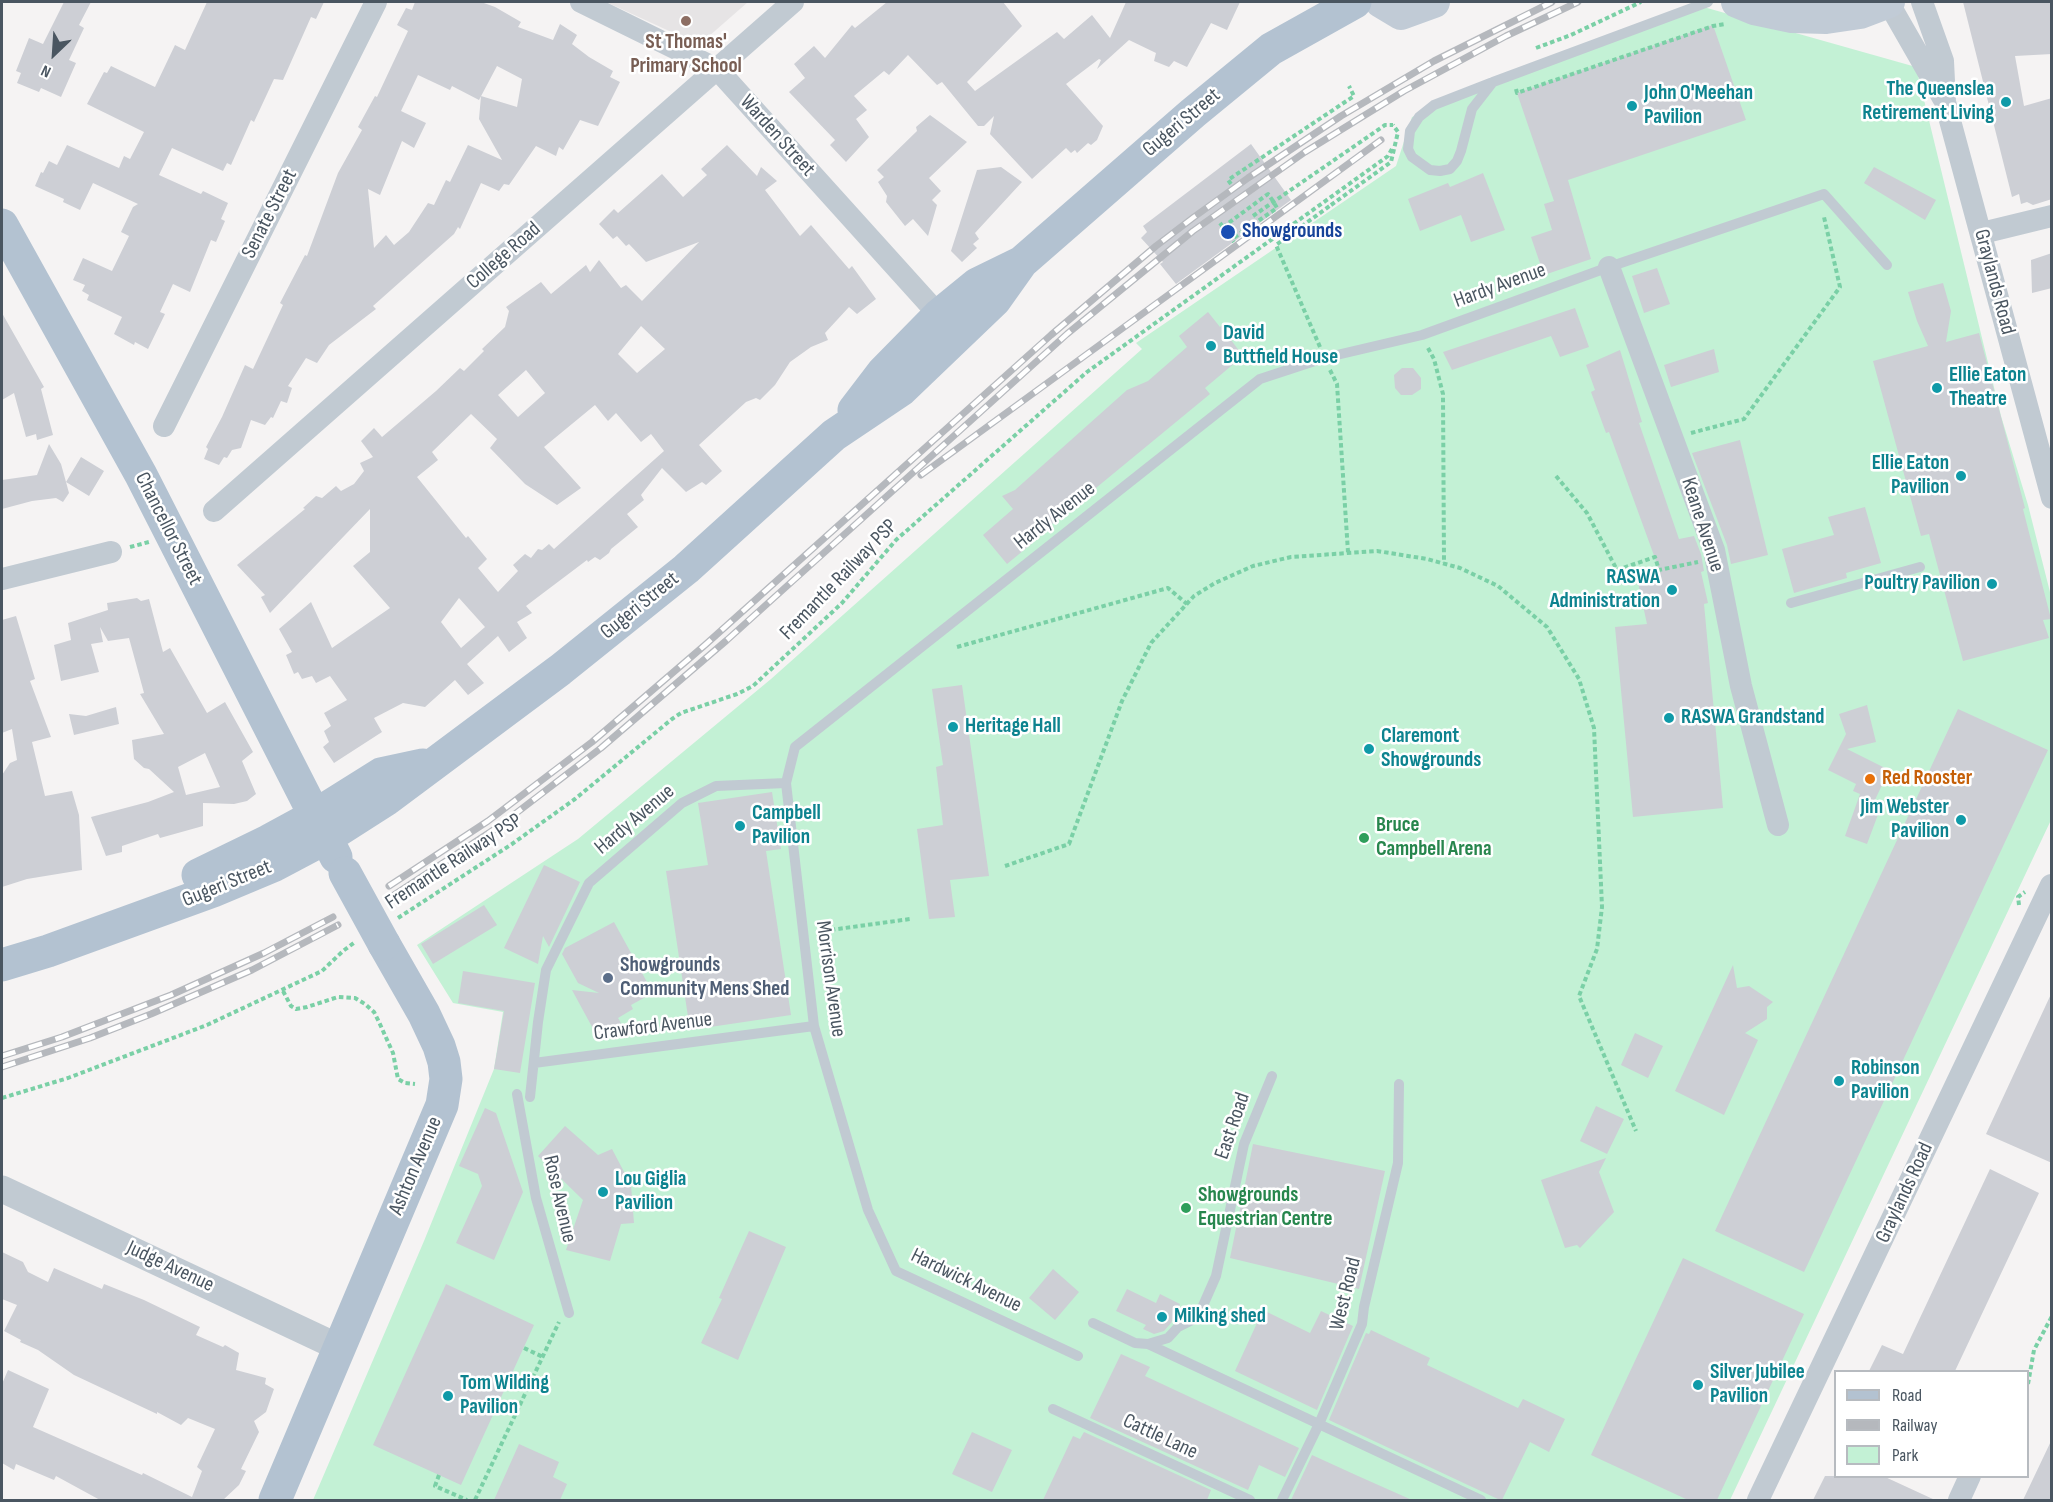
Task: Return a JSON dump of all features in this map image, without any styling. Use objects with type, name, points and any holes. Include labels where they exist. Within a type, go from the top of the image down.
[{"type":"main road","points":[[1381,2],[1401,14],[1434,2]]},
{"type":"main road","points":[[1734,12],[1754,9],[1792,17],[1826,18],[1860,13],[1888,2]]},
{"type":"main road","name":"Gugeri Street","points":[[2,965],[48,951],[213,891],[275,865],[381,774],[433,762],[560,670],[686,569],[834,435],[901,390],[995,300],[1022,262],[1193,112],[1262,56],[1340,6]]},
{"type":"main road","name":"Chancellor Street","points":[[2,225],[141,474],[320,827]]},
{"type":"main road","name":"Gugeri Street","points":[[834,435],[883,372],[939,315],[977,284],[1022,262]]},
{"type":"main road","name":"Gugeri Street","points":[[2,946],[195,877],[268,841],[320,827]]},
{"type":"main road","name":"Ashton Avenue","points":[[274,1500],[442,1105],[446,1079],[439,1046],[424,1014],[320,827]]},
{"type":"street","name":"Senate Street","points":[[164,426],[376,2]]},
{"type":"street","name":"Warden Street","points":[[581,2],[717,69],[939,315]]},
{"type":"street","name":"College Road","points":[[214,511],[793,2]]},
{"type":"street","name":"Graylands Road","points":[[1888,2],[1945,102]]},
{"type":"street","name":"Graylands Road","points":[[1922,2],[1943,61],[1945,102],[2052,498]]},
{"type":"street","points":[[1982,234],[2052,216]]},
{"type":"street","name":"Keane Avenue","points":[[1609,267],[1716,558],[1741,686],[1778,825]]},
{"type":"street","points":[[2,579],[111,552]]},
{"type":"street","name":"Graylands Road","points":[[1758,1500],[2051,885]]},
{"type":"street","name":"Judge Avenue","points":[[2,1189],[338,1347]]},
{"type":"street","points":[[1959,1500],[1969,1478]]},
{"type":"lane","points":[[1493,82],[1472,109],[1461,151],[1457,161],[1450,169],[1430,170],[1412,157],[1408,149],[1410,131],[1419,117],[1443,101],[1493,82],[1708,2]]},
{"type":"lane","points":[[1822,195],[1887,265]]},
{"type":"lane","name":"Hardy Avenue","points":[[530,1097],[546,970],[589,883],[682,802],[716,786],[786,783],[795,747],[1260,379],[1324,358],[1422,335],[1609,267],[1822,195]]},
{"type":"lane","points":[[1791,603],[1920,567]]},
{"type":"lane","name":"Morrison Avenue","points":[[786,783],[814,1026],[868,1210]]},
{"type":"lane","name":"Crawford Avenue","points":[[534,1063],[814,1026]]},
{"type":"lane","name":"East Road","points":[[1148,1344],[1168,1338],[1178,1327],[1198,1317],[1216,1276],[1244,1144],[1272,1076]]},
{"type":"lane","name":"West Road","points":[[1282,1500],[1319,1424],[1362,1324],[1398,1163],[1399,1084]]},
{"type":"lane","name":"Rose Avenue","points":[[517,1094],[536,1198],[569,1313]]},
{"type":"lane","name":"Hardwick Avenue","points":[[868,1210],[896,1271],[1078,1356]]},
{"type":"lane","points":[[1092,1323],[1135,1343],[1148,1344],[1481,1500]]},
{"type":"lane","name":"Cattle Lane","points":[[1053,1409],[1250,1500]]},
{"type":"path","points":[[1534,49],[1571,35],[1641,2]]},
{"type":"path","points":[[1512,75],[1517,93],[1713,26],[1734,12]]},
{"type":"path","points":[[1231,184],[1228,180],[1354,96],[1348,87]]},
{"type":"path","points":[[1253,216],[1385,125],[1393,125],[1398,132],[1391,162],[1276,245],[1337,384],[1348,552]]},
{"type":"path","name":"Fremantle Railway PSP","points":[[2,1098],[68,1078],[168,1041],[283,990],[324,969],[343,951],[379,935],[575,799],[681,713],[737,694],[753,686],[843,603],[896,540],[1087,372],[1388,156],[1400,130]]},
{"type":"path","points":[[1268,194],[1273,201],[1276,208],[1233,240],[1222,225],[1268,194]]},
{"type":"path","points":[[1673,439],[1744,418],[1840,286],[1822,195]]},
{"type":"path","points":[[1422,335],[1434,359],[1443,394],[1444,563]]},
{"type":"path","points":[[1556,476],[1587,513],[1617,570],[1655,557],[1659,570],[1716,558]]},
{"type":"path","points":[[1005,866],[1069,844],[1122,701],[1151,643],[1194,596],[1215,583],[1253,566],[1291,557],[1377,552],[1444,563],[1460,568],[1498,586],[1547,627],[1580,679],[1594,728],[1602,907],[1597,949],[1579,996],[1636,1131]]},
{"type":"path","points":[[957,647],[1168,588],[1187,604]]},
{"type":"path","points":[[831,930],[910,919]]},
{"type":"path","points":[[283,990],[291,1006],[296,1009],[344,996],[355,998],[365,1004],[374,1012],[384,1032],[393,1053],[398,1079],[405,1083],[415,1084]]},
{"type":"path","points":[[2029,1378],[2034,1350],[2052,1316]]},
{"type":"path","points":[[475,1500],[560,1320]]},
{"type":"path","points":[[524,1348],[543,1357]]},
{"type":"path","points":[[439,1475],[435,1486],[467,1500]]},
{"type":"shaded area","name":"St Thomas' Primary School","points":[[606,2],[748,2],[700,44]]},
{"type":"green space","name":"Claremont Showgrounds","points":[[1700,6],[1916,67],[2001,416],[2028,505],[2051,596],[2051,820],[1730,1500],[313,1500],[424,1241],[494,1069],[503,1012],[453,1003],[417,945],[578,839],[771,679],[1142,349],[1136,343],[1396,166],[1412,117]]},
{"type":"building","points":[[64,2],[91,2],[79,25],[84,28],[69,60],[76,63],[61,97],[41,88],[39,92],[17,83],[21,73],[16,71],[29,38],[43,44]]},
{"type":"building","points":[[207,2],[324,2],[316,19],[311,17],[283,80],[274,79],[254,122],[251,120],[231,165],[227,163],[223,171],[172,148],[159,175],[201,194],[203,191],[228,203],[221,219],[225,221],[216,242],[211,240],[190,292],[173,284],[160,312],[165,314],[148,349],[135,342],[134,345],[114,334],[122,317],[87,300],[89,295],[82,291],[85,285],[73,280],[83,258],[112,271],[129,236],[121,232],[133,207],[138,204],[93,183],[80,210],[63,202],[64,199],[35,186],[49,161],[57,165],[67,145],[119,168],[124,156],[130,159],[144,132],[87,104],[104,72],[107,73],[111,66],[155,87],[175,45],[185,50]]},
{"type":"building","points":[[415,2],[481,2],[521,22],[518,27],[553,40],[560,24],[577,35],[572,44],[613,71],[610,77],[620,82],[598,126],[580,120],[563,150],[559,147],[556,156],[536,146],[509,185],[504,184],[499,191],[481,183],[460,229],[458,227],[454,234],[373,306],[376,309],[329,345],[317,363],[306,358],[288,386],[292,388],[287,403],[281,401],[273,418],[271,417],[265,425],[251,420],[241,448],[232,450],[219,465],[204,459],[208,449],[206,447],[245,365],[253,369],[283,305],[280,303],[305,255],[307,256],[338,173],[362,130],[358,127],[375,96],[377,97],[408,31],[397,25],[406,8],[412,10]],"holes":[[[497,66],[522,79],[517,107],[481,96]],[[418,75],[450,90],[452,86],[479,100],[481,96],[479,119],[502,160],[468,145],[450,182],[446,180],[434,205],[428,203],[409,232],[394,245],[386,235],[374,248],[368,189],[380,195],[402,141],[414,148],[426,123],[401,111]]]},
{"type":"building","points":[[887,2],[1003,2],[1022,26],[967,82],[975,91],[1057,32],[1064,39],[1092,15],[1110,38],[1126,2],[1240,2],[1227,30],[1211,23],[1187,67],[1174,61],[1169,67],[1154,61],[1156,53],[1129,40],[1097,69],[1101,60],[1099,59],[1066,84],[1103,126],[1097,140],[1091,145],[1088,143],[1077,153],[1075,150],[1071,153],[1066,148],[1032,179],[990,134],[994,116],[984,126],[978,126],[942,82],[937,85],[908,55],[889,75],[884,71],[854,96],[867,110],[856,119],[869,137],[846,162],[830,145],[835,140],[789,92],[805,78],[794,64],[814,46],[825,58],[852,25],[855,28]]},
{"type":"building","name":"The Queenslea Retirement Living","points":[[1963,2],[2052,2],[2052,54],[2015,56],[2024,106],[2052,98],[2052,199],[2033,205],[2027,202],[2021,204],[2019,194],[2012,197]]},
{"type":"building","name":"John O'Meehan Pavilion","points":[[1713,25],[1746,120],[1568,180],[1591,259],[1544,275],[1531,237],[1552,230],[1544,204],[1554,201],[1517,93]]},
{"type":"building","points":[[930,115],[967,142],[929,178],[941,191],[932,200],[937,205],[928,236],[913,219],[905,226],[886,202],[887,196],[878,182],[884,177],[877,170]]},
{"type":"building","points":[[1251,144],[1291,200],[1176,284],[1160,264],[1163,262],[1141,238],[1147,232],[1143,226]]},
{"type":"building","points":[[727,145],[757,176],[761,167],[777,181],[765,190],[800,236],[811,225],[849,269],[852,266],[876,299],[857,314],[849,307],[825,333],[828,340],[811,347],[790,362],[775,385],[760,400],[756,398],[746,402],[699,445],[722,471],[706,485],[702,482],[686,492],[662,468],[641,495],[644,500],[627,514],[638,527],[600,560],[595,557],[588,562],[587,560],[526,606],[532,613],[517,622],[527,638],[509,652],[498,636],[467,664],[484,683],[468,695],[455,680],[425,707],[403,703],[374,718],[382,732],[334,763],[323,747],[329,742],[324,731],[331,726],[324,713],[347,700],[330,676],[316,683],[312,676],[302,679],[298,672],[294,674],[286,655],[292,652],[279,629],[311,602],[332,648],[390,608],[353,566],[370,552],[370,509],[270,613],[261,597],[265,595],[237,565],[305,509],[303,508],[316,496],[322,498],[336,486],[341,491],[354,484],[364,471],[360,463],[373,457],[361,441],[374,428],[382,437],[460,368],[464,371],[484,351],[482,349],[505,327],[509,311],[506,307],[541,282],[551,294],[586,265],[590,272],[599,260],[621,288],[626,285],[642,301],[699,242],[646,262],[629,244],[626,246],[617,236],[613,239],[599,224],[614,209],[618,213],[662,174],[683,197],[707,175],[701,169]],"holes":[[[641,326],[665,349],[637,373],[618,354]],[[526,370],[545,393],[518,417],[498,395]],[[595,405],[608,421],[616,413],[641,442],[651,434],[664,451],[554,549],[549,544],[542,550],[538,549],[531,558],[525,554],[513,565],[518,571],[498,592],[478,568],[487,559],[468,536],[466,538],[417,477],[438,460],[432,452],[471,414],[497,439],[490,448],[525,484],[557,505],[581,488],[544,447]],[[459,598],[485,627],[461,648],[441,622]]]},
{"type":"building","points":[[1001,167],[1022,182],[975,233],[979,239],[973,244],[977,248],[962,262],[951,251],[977,170]]},
{"type":"building","points":[[1874,167],[1936,200],[1925,220],[1864,183]]},
{"type":"building","points":[[1483,173],[1505,230],[1471,242],[1461,215],[1420,231],[1408,199],[1448,183],[1450,187]]},
{"type":"building","points":[[2052,253],[2052,288],[2032,293],[2031,260]]},
{"type":"building","points":[[1657,268],[1670,304],[1644,313],[1632,276]]},
{"type":"building","points":[[1943,283],[1951,311],[1946,342],[1979,333],[2025,508],[2023,509],[2051,619],[2043,620],[2049,638],[1963,661],[1929,534],[1921,536],[1873,361],[1928,346],[1908,292]]},
{"type":"building","points":[[1575,308],[1589,347],[1560,357],[1551,336],[1452,370],[1443,352]]},
{"type":"building","points":[[1208,312],[1220,327],[1225,323],[1236,336],[1231,340],[1243,356],[1205,388],[1210,394],[1034,539],[1035,541],[1007,564],[983,535],[1013,509],[1002,496],[1015,490],[1127,390],[1148,381],[1187,347],[1179,336]]},
{"type":"building","points":[[2,313],[44,387],[41,389],[53,435],[37,440],[36,434],[26,437],[14,393],[2,400]]},
{"type":"building","points":[[1714,349],[1719,372],[1671,387],[1664,365]]},
{"type":"building","name":"RASWA Grandstand","points":[[1620,350],[1642,422],[1639,423],[1679,539],[1694,536],[1701,554],[1704,571],[1701,572],[1708,603],[1704,604],[1723,808],[1633,817],[1615,627],[1647,624],[1637,578],[1660,572],[1609,432],[1606,433],[1591,392],[1595,390],[1586,365]]},
{"type":"building","points":[[1402,368],[1413,368],[1421,378],[1421,389],[1412,395],[1401,395],[1395,388],[1394,375]]},
{"type":"building","points":[[1740,440],[1768,555],[1731,564],[1727,545],[1692,453]]},
{"type":"building","points":[[49,444],[61,464],[69,493],[63,502],[56,498],[32,501],[2,509],[2,480],[37,475]]},
{"type":"building","points":[[81,457],[104,471],[89,496],[66,482]]},
{"type":"building","points":[[1865,507],[1881,563],[1846,573],[1847,578],[1794,593],[1782,549],[1834,535],[1828,517]]},
{"type":"building","points":[[137,598],[141,601],[149,599],[163,652],[170,648],[207,713],[225,702],[253,752],[242,761],[256,794],[247,801],[234,804],[203,803],[203,826],[160,838],[158,834],[122,846],[122,852],[106,856],[91,817],[148,802],[174,792],[149,769],[144,768],[134,759],[132,740],[164,734],[140,694],[144,693],[129,638],[108,641],[100,627],[103,642],[91,644],[99,672],[61,681],[54,645],[71,640],[68,623],[108,610],[107,603]],"holes":[[[205,753],[220,787],[186,795],[178,767]]]},
{"type":"building","points":[[16,616],[35,679],[30,681],[51,737],[32,742],[45,796],[72,791],[79,815],[82,870],[27,879],[2,887],[2,775],[10,763],[17,760],[12,729],[2,733],[2,620]]},
{"type":"building","points":[[962,685],[989,876],[950,880],[955,917],[929,919],[917,829],[943,825],[936,767],[943,765],[932,689]]},
{"type":"building","points":[[1867,705],[1876,742],[1847,749],[1889,770],[1874,802],[1882,804],[1867,844],[1845,836],[1860,794],[1853,791],[1856,784],[1828,770],[1846,734],[1839,714]]},
{"type":"building","points":[[116,707],[119,724],[74,735],[69,714],[86,716]]},
{"type":"building","name":"Robinson Pavilion","points":[[1958,709],[2048,750],[1804,1272],[1715,1231]]},
{"type":"building","points":[[772,792],[781,849],[766,851],[791,1015],[690,1030],[666,871],[708,865],[698,803]]},
{"type":"building","points":[[544,865],[580,882],[549,947],[543,936],[538,964],[504,948]]},
{"type":"building","points":[[484,905],[497,925],[433,964],[421,944]]},
{"type":"building","points":[[614,922],[653,993],[631,1005],[633,1009],[618,1018],[621,1023],[597,1036],[572,990],[599,993],[578,983],[562,954],[565,948]]},
{"type":"building","points":[[1733,965],[1737,988],[1749,986],[1773,1002],[1767,1007],[1767,1019],[1745,1033],[1758,1040],[1724,1115],[1675,1091]]},
{"type":"building","points":[[463,971],[535,983],[520,1073],[494,1069],[504,1011],[458,1003]]},
{"type":"building","points":[[2052,992],[2052,1163],[1986,1134]]},
{"type":"building","points":[[1635,1033],[1663,1046],[1648,1078],[1621,1065]]},
{"type":"building","points":[[1596,1106],[1624,1119],[1607,1154],[1580,1141]]},
{"type":"building","points":[[485,1108],[496,1113],[523,1192],[494,1260],[456,1243],[482,1186],[478,1174],[459,1166]]},
{"type":"building","name":"Lou Giglia Pavilion","points":[[565,1126],[598,1155],[612,1149],[631,1185],[634,1223],[621,1224],[610,1261],[566,1250],[583,1200],[538,1156]]},
{"type":"building","points":[[1253,1144],[1385,1171],[1359,1289],[1230,1258]]},
{"type":"building","points":[[1606,1158],[1599,1172],[1614,1212],[1580,1248],[1577,1245],[1565,1248],[1541,1180]]},
{"type":"building","points":[[1990,1169],[2039,1193],[1955,1370],[1870,1370],[1882,1345],[1903,1354]]},
{"type":"building","points":[[749,1231],[786,1247],[738,1360],[701,1343],[722,1299],[719,1298]]},
{"type":"building","points":[[2,1252],[23,1262],[28,1272],[48,1282],[54,1268],[102,1289],[104,1284],[144,1300],[200,1327],[196,1335],[223,1347],[225,1345],[239,1353],[236,1370],[266,1378],[265,1384],[274,1389],[266,1412],[254,1421],[259,1432],[241,1469],[246,1471],[239,1485],[223,1500],[100,1500],[56,1476],[54,1480],[16,1464],[14,1470],[2,1463],[2,1384],[8,1370],[49,1389],[33,1427],[142,1475],[143,1473],[192,1497],[202,1471],[197,1467],[215,1429],[188,1418],[181,1425],[157,1412],[157,1414],[74,1375],[38,1350],[4,1331],[17,1305],[2,1299]]},
{"type":"building","name":"Silver Jubilee Pavilion","points":[[1683,1258],[1804,1314],[1717,1500],[1688,1500],[1591,1455]]},
{"type":"building","points":[[1053,1269],[1079,1292],[1055,1320],[1029,1298]]},
{"type":"building","name":"Tom Wilding Pavilion","points":[[446,1284],[534,1325],[461,1485],[373,1445]]},
{"type":"building","points":[[1127,1289],[1156,1303],[1160,1294],[1180,1304],[1171,1323],[1164,1331],[1154,1334],[1143,1329],[1146,1325],[1116,1311]]},
{"type":"building","points":[[1263,1310],[1310,1333],[1321,1311],[1353,1326],[1317,1410],[1235,1371]]},
{"type":"building","points":[[1371,1330],[1430,1358],[1427,1365],[1518,1408],[1523,1399],[1565,1419],[1549,1452],[1530,1442],[1500,1500],[1329,1420],[1366,1333],[1369,1334]]},
{"type":"building","points":[[1121,1354],[1150,1367],[1145,1376],[1299,1448],[1285,1477],[1259,1465],[1248,1490],[1090,1418]]},
{"type":"building","points":[[972,1432],[1012,1450],[992,1492],[952,1474]]},
{"type":"building","points":[[1084,1432],[1211,1490],[1207,1500],[1043,1500],[1073,1436],[1080,1439]]},
{"type":"building","points":[[2052,1439],[2052,1500],[2023,1500]]},
{"type":"building","points":[[519,1444],[559,1462],[553,1477],[567,1484],[560,1500],[494,1500]]},
{"type":"building","points":[[1312,1455],[1358,1476],[1412,1500],[1291,1500]]},
{"type":"building","points":[[1825,1476],[1834,1476],[1834,1478],[1887,1478],[1935,1500],[1813,1500]]},
{"type":"railway","points":[[389,886],[488,821],[592,742],[705,645],[1051,335],[1156,246],[1194,217],[1341,116],[1434,61],[1552,2]]},
{"type":"railway","points":[[394,895],[498,827],[601,748],[727,640],[1067,334],[1193,231],[1305,152],[1404,91],[1506,36],[1578,2]]},
{"type":"railway","points":[[921,475],[1381,140]]},
{"type":"railway","points":[[2,1056],[62,1037],[171,995],[264,953],[333,917]]},
{"type":"railway","points":[[2,1067],[90,1038],[151,1014],[252,970],[338,925]]},
{"type":"place","name":"St Thomas' Primary School","points":[[686,21]]},
{"type":"place","name":"The Queenslea Retirement Living","points":[[2006,102]]},
{"type":"place","name":"John O'Meehan Pavilion","points":[[1632,106]]},
{"type":"place","name":"Showgrounds","points":[[1228,232]]},
{"type":"place","name":"David Buttfield House","points":[[1211,346]]},
{"type":"place","name":"Ellie Eaton Theatre","points":[[1937,388]]},
{"type":"place","name":"Ellie Eaton Pavilion","points":[[1961,476]]},
{"type":"place","name":"Poultry Pavilion","points":[[1992,584]]},
{"type":"place","name":"RASWA Administration","points":[[1672,590]]},
{"type":"place","name":"RASWA Grandstand","points":[[1669,718]]},
{"type":"place","name":"Heritage Hall","points":[[953,727]]},
{"type":"place","name":"Claremont Showgrounds","points":[[1369,749]]},
{"type":"place","name":"Red Rooster","points":[[1870,779]]},
{"type":"place","name":"Jim Webster Pavilion","points":[[1961,820]]},
{"type":"place","name":"Campbell Pavilion","points":[[740,826]]},
{"type":"place","name":"Bruce Campbell Arena","points":[[1364,838]]},
{"type":"place","name":"Showgrounds Community Mens Shed","points":[[608,978]]},
{"type":"place","name":"Robinson Pavilion","points":[[1839,1081]]},
{"type":"place","name":"Lou Giglia Pavilion","points":[[603,1192]]},
{"type":"place","name":"Showgrounds Equestrian Centre","points":[[1186,1208]]},
{"type":"place","name":"Milking shed","points":[[1162,1317]]},
{"type":"place","name":"Silver Jubilee Pavilion","points":[[1698,1385]]},
{"type":"place","name":"Tom Wilding Pavilion","points":[[448,1396]]}]
